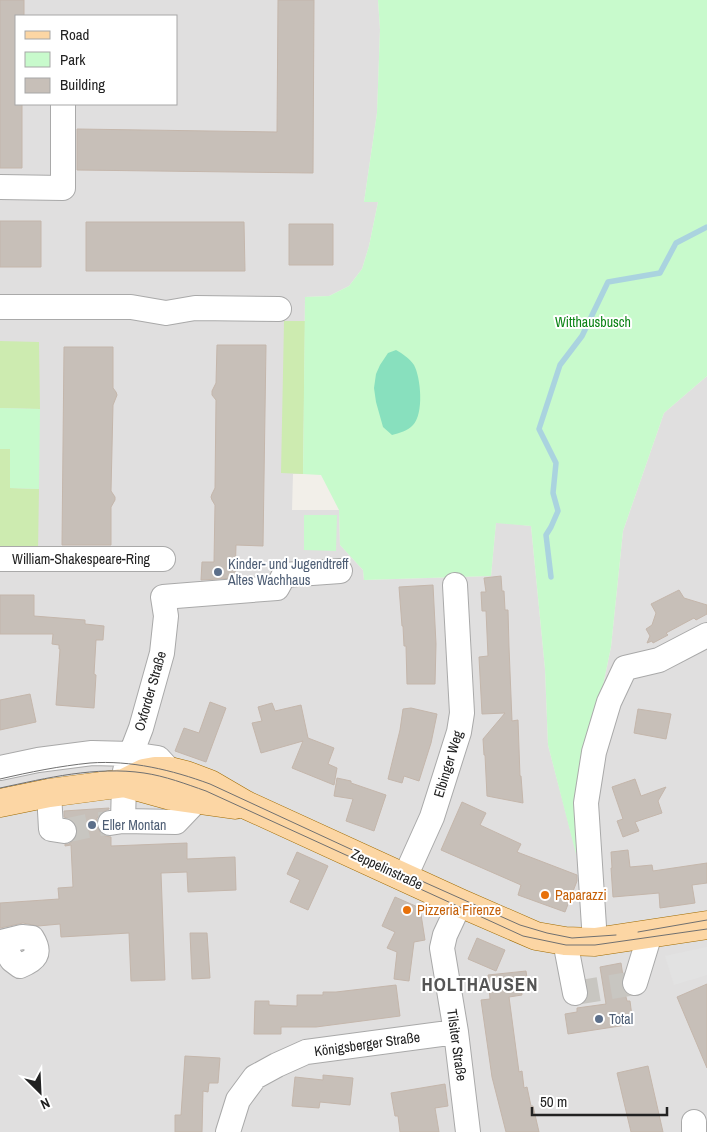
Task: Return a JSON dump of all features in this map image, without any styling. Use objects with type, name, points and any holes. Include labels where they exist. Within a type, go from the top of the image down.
[{"type":"main road","name":"Zeppelinstraße","points":[[0,803],[49,792],[124,783],[144,773],[170,771],[210,784],[246,804],[536,936],[565,941],[595,942],[707,925]]},
{"type":"main road","name":"Zeppelinstraße","points":[[124,783],[171,796],[236,805],[246,804]]},
{"type":"street","points":[[0,186],[63,188],[63,105]]},
{"type":"street","points":[[0,307],[131,307],[166,313],[195,308],[279,309]]},
{"type":"street","name":"William-Shakespeare-Ring","points":[[0,559],[163,559]]},
{"type":"street","name":"Oxforder Straße","points":[[197,800],[176,822],[116,822],[126,771],[141,728],[162,653],[166,616],[163,597],[277,588],[284,575],[340,571]]},
{"type":"street","name":"Elbinger Weg","points":[[405,877],[432,817],[459,732],[462,714],[455,585]]},
{"type":"street","points":[[595,942],[586,803],[594,752],[609,702],[625,668],[659,660],[707,635]]},
{"type":"street","name":"Zeppelinstraße","points":[[0,768],[38,760],[92,753],[131,754],[158,758],[170,771]]},
{"type":"street","points":[[49,792],[51,829],[64,832]]},
{"type":"street","name":"Tilsiter Straße","points":[[460,903],[445,935],[442,948],[456,1032],[468,1132]]},
{"type":"street","points":[[636,983],[650,934]]},
{"type":"street","points":[[565,941],[575,993]]},
{"type":"street","name":"Königsberger Straße","points":[[228,1132],[238,1100],[255,1077],[284,1061],[306,1052],[456,1032]]},
{"type":"shaded area","points":[[0,0],[378,0],[380,29],[377,113],[364,202],[378,202],[362,269],[349,286],[329,296],[305,297],[303,474],[293,474],[292,510],[339,510],[340,545],[363,570],[364,580],[491,576],[496,522],[531,526],[545,669],[548,745],[576,852],[583,781],[611,647],[623,531],[664,413],[707,376],[707,1132],[0,1132]]},
{"type":"shaded area","points":[[707,947],[707,975],[674,985],[665,956]]},
{"type":"green space","name":"Witthausbusch","points":[[378,0],[707,0],[707,376],[664,413],[623,531],[611,647],[583,781],[576,854],[548,745],[545,669],[531,526],[496,523],[491,576],[364,580],[363,570],[340,545],[339,510],[321,475],[303,474],[305,297],[329,296],[349,286],[362,269],[378,202],[364,202],[377,113],[380,29]]},
{"type":"green space","points":[[284,321],[305,321],[303,474],[281,473]]},
{"type":"green space","points":[[0,341],[39,342],[40,409],[0,408]]},
{"type":"green space","points":[[396,350],[406,356],[414,365],[420,387],[420,405],[419,413],[413,425],[406,430],[392,435],[383,427],[374,388],[376,374],[380,365],[388,353]]},
{"type":"green space","points":[[0,408],[40,409],[39,489],[10,488],[10,449],[0,449]]},
{"type":"green space","points":[[0,449],[10,449],[10,488],[39,489],[38,552],[0,551]]},
{"type":"green space","points":[[304,515],[337,515],[336,551],[304,550]]},
{"type":"building","points":[[0,0],[24,0],[24,15],[15,15],[15,105],[22,105],[22,168],[0,168]]},
{"type":"building","points":[[278,0],[314,0],[313,173],[77,170],[77,129],[277,132]]},
{"type":"building","points":[[0,221],[41,221],[41,267],[0,267]]},
{"type":"building","points":[[86,222],[244,222],[245,271],[86,271]]},
{"type":"building","points":[[289,224],[333,224],[333,265],[289,265]]},
{"type":"building","points":[[217,345],[266,345],[263,546],[236,545],[235,578],[201,580],[202,562],[214,562],[215,505],[211,497],[215,488],[216,400],[212,395],[212,391],[216,383]]},
{"type":"building","points":[[64,347],[113,347],[113,388],[117,395],[113,405],[111,491],[115,500],[111,507],[111,545],[62,545]]},
{"type":"building","points":[[501,576],[505,610],[508,610],[512,721],[518,720],[523,803],[487,796],[483,739],[505,713],[482,714],[479,657],[488,656],[486,611],[482,611],[481,592],[486,592],[484,578]]},
{"type":"building","points":[[433,585],[436,644],[435,684],[407,684],[406,646],[404,646],[399,587]]},
{"type":"building","points":[[679,590],[684,598],[707,605],[707,614],[696,620],[694,618],[666,633],[668,635],[653,643],[652,641],[647,643],[650,636],[646,629],[652,625],[656,613],[651,604]]},
{"type":"building","points":[[0,595],[34,595],[34,616],[85,620],[85,624],[104,626],[103,640],[96,640],[94,708],[56,705],[59,645],[52,644],[53,634],[0,634]]},
{"type":"building","points":[[30,694],[36,722],[0,730],[0,700]]},
{"type":"building","points":[[210,702],[226,708],[206,762],[175,751],[184,728],[199,733]]},
{"type":"building","points":[[272,703],[275,711],[301,705],[308,738],[334,748],[328,764],[337,768],[334,785],[292,768],[303,741],[261,753],[252,723],[262,721],[258,707]]},
{"type":"building","points":[[411,708],[437,714],[431,743],[419,781],[404,776],[402,783],[388,779],[403,709]]},
{"type":"building","points":[[638,709],[671,714],[666,739],[634,733]]},
{"type":"building","points":[[337,778],[351,781],[351,783],[386,795],[374,831],[346,821],[353,799],[334,796]]},
{"type":"building","points":[[635,779],[641,796],[666,787],[658,801],[662,813],[635,822],[639,831],[623,837],[617,821],[623,819],[612,787]]},
{"type":"building","points":[[462,802],[486,813],[480,825],[521,844],[517,852],[577,875],[577,881],[565,912],[518,895],[521,885],[441,850]]},
{"type":"building","points":[[109,808],[97,818],[96,825],[105,836],[111,837],[111,846],[187,843],[187,859],[235,857],[236,890],[188,892],[187,872],[161,873],[165,980],[131,981],[129,933],[61,937],[60,924],[38,926],[23,923],[0,928],[0,903],[59,899],[58,888],[73,887],[71,845],[65,846],[65,844],[69,844],[75,839],[78,833],[77,826],[72,820],[64,817],[64,811]]},
{"type":"building","points":[[628,850],[630,867],[652,865],[653,871],[707,863],[707,883],[692,885],[695,903],[660,908],[659,893],[613,897],[611,852]]},
{"type":"building","points":[[297,852],[328,866],[308,910],[290,902],[300,880],[287,874]]},
{"type":"building","points":[[395,897],[420,908],[425,940],[414,942],[409,981],[394,979],[397,952],[387,948],[395,932],[382,926]]},
{"type":"building","points":[[190,933],[207,933],[210,978],[192,979]]},
{"type":"building","points":[[477,938],[505,950],[496,971],[468,959]]},
{"type":"building","name":"Total","points":[[621,963],[622,986],[627,1001],[630,1001],[633,1024],[568,1034],[565,1014],[577,1012],[577,1008],[606,1004],[600,967]]},
{"type":"building","points":[[526,971],[528,985],[521,987],[522,995],[509,997],[519,1072],[522,1071],[524,1088],[527,1087],[539,1132],[506,1132],[492,1077],[481,1000],[490,999],[488,975]]},
{"type":"building","points":[[707,984],[707,1068],[677,997]]},
{"type":"building","points":[[396,985],[400,1016],[316,1027],[281,1027],[281,1034],[254,1034],[255,1001],[269,1001],[269,1005],[297,1006],[297,995],[323,995],[323,992]]},
{"type":"building","points":[[185,1056],[220,1058],[218,1083],[209,1083],[208,1092],[203,1091],[202,1132],[175,1132],[175,1115],[181,1115]]},
{"type":"building","points":[[648,1066],[663,1132],[631,1132],[617,1073]]},
{"type":"building","points":[[323,1075],[353,1078],[350,1105],[320,1102],[319,1108],[292,1106],[295,1077],[323,1080]]},
{"type":"building","points":[[445,1084],[448,1106],[435,1108],[439,1132],[400,1132],[398,1116],[395,1116],[391,1093]]},
{"type":"waterway","points":[[551,577],[546,535],[558,511],[553,493],[556,463],[539,429],[560,365],[582,336],[608,282],[660,273],[676,243],[707,227]]},
{"type":"tunnel","points":[[64,831],[110,823]]},
{"type":"tunnel","points":[[575,993],[635,983]]},
{"type":"tram line","points":[[0,779],[45,769],[105,762],[166,770],[210,784],[520,925],[572,938],[616,935]]},
{"type":"tram line","points":[[0,788],[90,772],[126,771],[168,778],[206,791],[523,936],[566,945],[595,945],[707,929]]},
{"type":"tram line","points":[[638,932],[707,920]]},
{"type":"place","name":"Kinder- und Jugendtreff Altes Wachhaus","points":[[218,572]]},
{"type":"place","name":"Eller Montan","points":[[92,825]]},
{"type":"place","name":"Paparazzi","points":[[545,895]]},
{"type":"place","name":"Pizzeria Firenze","points":[[407,910]]},
{"type":"place","name":"Total","points":[[599,1019]]},
{"type":"district","name":"HOLTHAUSEN","points":[[480,984]]}]
